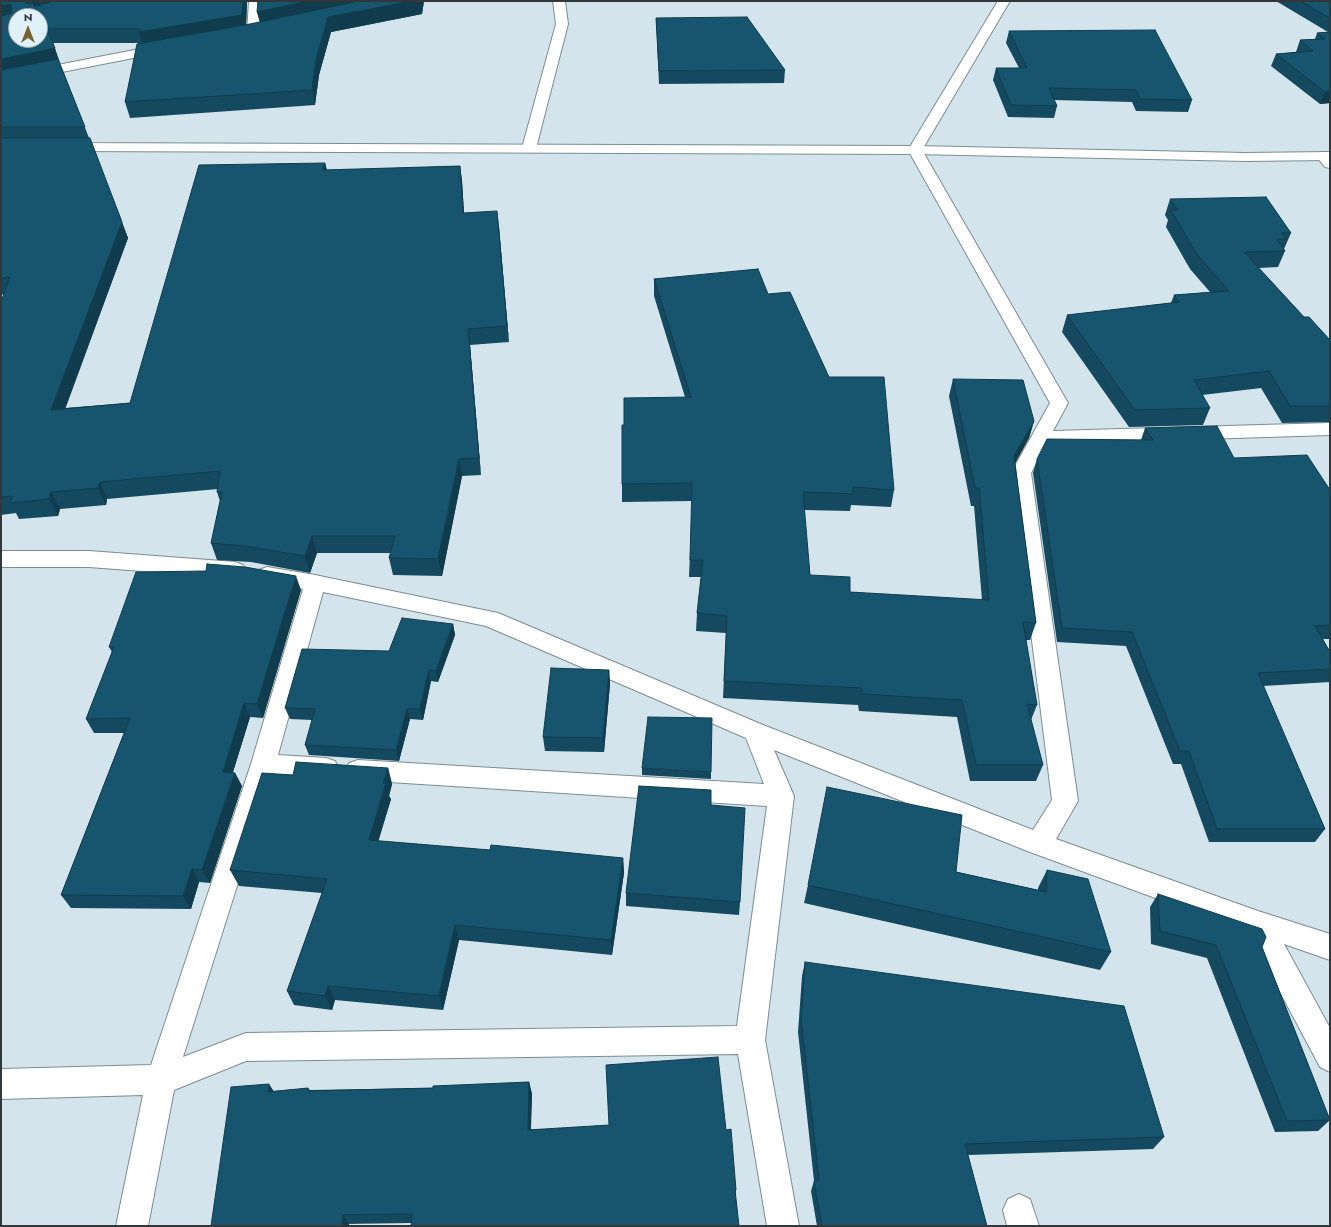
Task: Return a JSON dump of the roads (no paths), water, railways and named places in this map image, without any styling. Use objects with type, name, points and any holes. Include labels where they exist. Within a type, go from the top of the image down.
[{"type":"street","points":[[253,34],[255,1]]},
{"type":"street","points":[[529,148],[562,24],[559,1]]},
{"type":"street","points":[[915,150],[1004,1]]},
{"type":"street","points":[[238,36],[268,30]]},
{"type":"street","points":[[1,80],[175,46]]},
{"type":"street","points":[[48,147],[915,150],[1328,159]]},
{"type":"street","points":[[915,150],[1059,403],[1021,474],[1064,801],[1039,844]]},
{"type":"street","points":[[1040,438],[1330,429]]},
{"type":"street","points":[[1,559],[89,558],[250,572],[315,583],[490,619],[755,732],[1039,844],[1258,923],[1330,946]]},
{"type":"street","points":[[132,1226],[161,1080],[263,764],[315,583]]},
{"type":"street","points":[[755,732],[781,796],[750,1040],[783,1226]]},
{"type":"street","points":[[263,764],[781,796]]},
{"type":"street","points":[[1258,923],[1330,1057]]},
{"type":"street","points":[[1,1084],[161,1080],[246,1046],[750,1040]]}]
